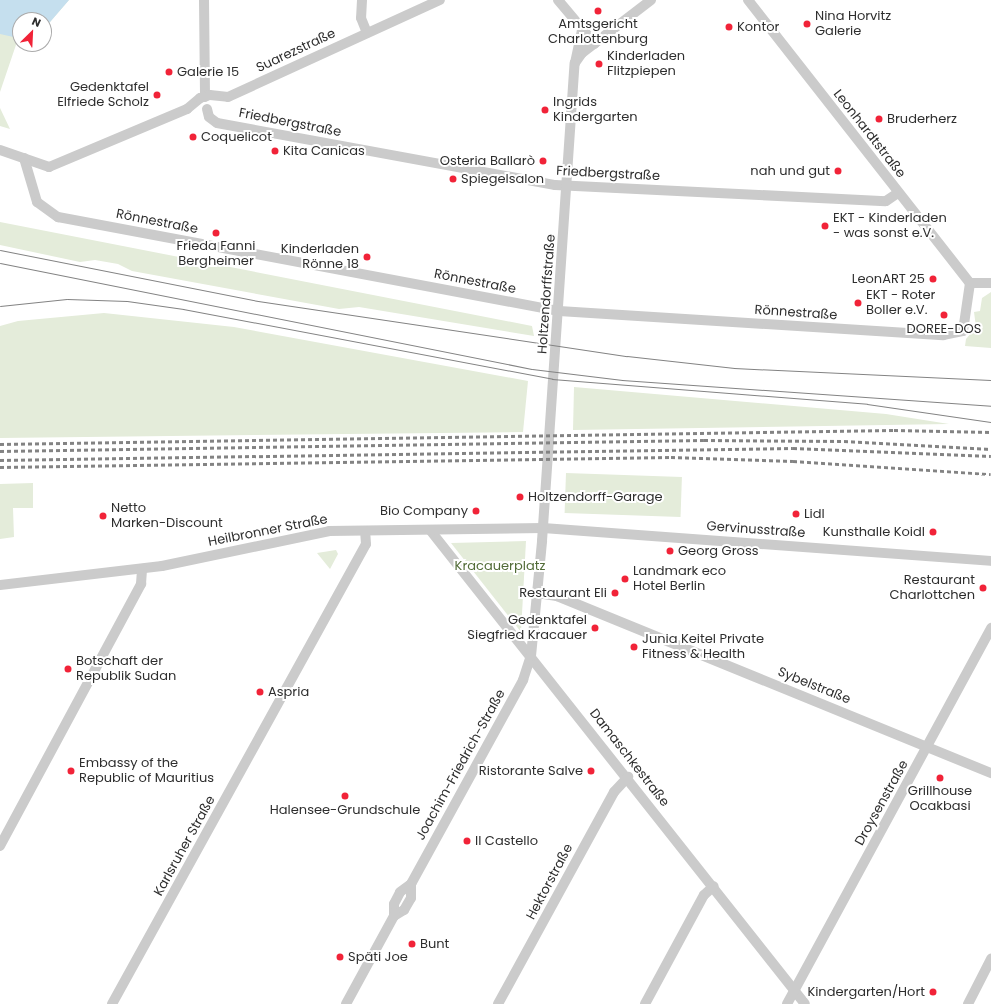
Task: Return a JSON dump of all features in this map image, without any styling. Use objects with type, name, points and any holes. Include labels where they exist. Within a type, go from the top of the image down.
[{"type":"street","points":[[0,150],[49,167],[187,109],[205,97],[204,0]]},
{"type":"street","points":[[362,0],[361,18],[367,33]]},
{"type":"street","name":"Suarezstraße","points":[[205,97],[228,97],[440,0]]},
{"type":"street","points":[[558,0],[595,44]]},
{"type":"street","points":[[575,63],[582,53],[651,0]]},
{"type":"street","name":"Leonhardtstraße","points":[[748,0],[970,283]]},
{"type":"street","name":"Holtzendorffstraße","points":[[543,528],[568,186],[575,63],[582,30]]},
{"type":"street","name":"Friedbergstraße","points":[[207,109],[210,117],[216,122],[556,186],[886,201],[898,193]]},
{"type":"street","name":"Rönnestraße","points":[[27,159],[37,202],[58,217],[559,311],[943,335],[963,331],[970,283]]},
{"type":"street","points":[[970,283],[991,283]]},
{"type":"street","points":[[532,656],[543,528]]},
{"type":"street","name":"Heilbronner Straße","points":[[0,585],[142,569],[329,531],[543,528]]},
{"type":"street","name":"Gervinusstraße","points":[[543,528],[991,560]]},
{"type":"street","name":"Damaschkestraße","points":[[430,530],[628,777],[805,1004]]},
{"type":"street","name":"Karlsruher Straße","points":[[112,1004],[366,544],[365,531]]},
{"type":"street","points":[[0,846],[141,584],[142,569]]},
{"type":"street","name":"Sybelstraße","points":[[537,593],[553,594],[991,773]]},
{"type":"street","name":"Droysenstraße","points":[[787,1004],[991,628]]},
{"type":"street","name":"Joachim-Friedrich-Straße","points":[[346,1004],[394,916],[394,904],[400,892],[411,884],[522,680],[532,656]]},
{"type":"street","name":"Hektorstraße","points":[[498,1004],[614,792],[628,777]]},
{"type":"street","points":[[644,1004],[704,895],[714,886]]},
{"type":"street","points":[[968,1004],[991,959]]},
{"type":"green space","points":[[0,0],[69,0],[52,20],[52,12],[12,12],[12,52],[14,52],[0,92]]},
{"type":"green space","points":[[0,108],[10,129],[0,126]]},
{"type":"green space","points":[[0,222],[532,326],[534,336],[359,307],[339,309],[132,271],[118,264],[95,260],[80,262],[0,245]]},
{"type":"green space","points":[[991,292],[991,348],[965,346],[966,339],[976,327],[974,312],[980,311],[982,298]]},
{"type":"green space","points":[[104,313],[234,327],[528,381],[523,432],[0,438],[0,326],[18,321]]},
{"type":"green space","points":[[574,387],[886,414],[949,424],[573,430]]},
{"type":"green space","points":[[566,473],[682,477],[681,517],[565,513]]},
{"type":"green space","points":[[33,483],[33,508],[13,508],[14,537],[0,539],[0,484]]},
{"type":"green space","name":"Kracauerplatz","points":[[526,541],[521,632],[451,543]]},
{"type":"green space","points":[[336,550],[338,554],[330,569],[317,553]]},
{"type":"water","points":[[0,0],[69,0],[52,20],[52,12],[12,12],[12,37],[0,34]]},
{"type":"tram line","points":[[0,250],[258,301],[627,356],[734,368],[991,380]]},
{"type":"tram line","points":[[0,263],[532,369],[622,380],[991,406]]},
{"type":"tram line","points":[[0,306],[67,299],[127,301],[183,309],[552,379],[867,404],[991,422]]},
{"type":"railway","points":[[0,444],[894,430],[991,432]]},
{"type":"railway","points":[[0,451],[704,440],[844,441],[991,449]]},
{"type":"railway","points":[[0,460],[793,448],[991,456]]},
{"type":"railway","points":[[0,467],[671,457],[793,461],[991,474]]},
{"type":"place","name":"Amtsgericht Charlottenburg","points":[[598,11]]},
{"type":"place","name":"Nina Horvitz Galerie","points":[[807,24]]},
{"type":"place","name":"Kontor","points":[[729,27]]},
{"type":"place","name":"Kinderladen Flitzpiepen","points":[[599,64]]},
{"type":"place","name":"Galerie 15","points":[[169,72]]},
{"type":"place","name":"Gedenktafel Elfriede Scholz","points":[[157,95]]},
{"type":"place","name":"Ingrids Kindergarten","points":[[545,110]]},
{"type":"place","name":"Bruderherz","points":[[879,119]]},
{"type":"place","name":"Coquelicot","points":[[193,137]]},
{"type":"place","name":"Kita Canicas","points":[[275,151]]},
{"type":"place","name":"Osteria Ballarò","points":[[543,161]]},
{"type":"place","name":"nah und gut","points":[[838,171]]},
{"type":"place","name":"Spiegelsalon","points":[[453,179]]},
{"type":"place","name":"EKT - Kinderladen - was sonst e.V.","points":[[825,226]]},
{"type":"place","name":"Frieda Fanni Bergheimer","points":[[216,233]]},
{"type":"place","name":"Kinderladen Rönne 18","points":[[367,257]]},
{"type":"place","name":"LeonART 25","points":[[933,279]]},
{"type":"place","name":"EKT - Roter Boller e.V.","points":[[858,303]]},
{"type":"place","name":"DOREE-DOS","points":[[944,315]]},
{"type":"place","name":"Holtzendorff-Garage","points":[[520,497]]},
{"type":"place","name":"Bio Company","points":[[476,511]]},
{"type":"place","name":"Lidl","points":[[796,514]]},
{"type":"place","name":"Netto Marken-Discount","points":[[103,516]]},
{"type":"place","name":"Kunsthalle Koidl","points":[[933,532]]},
{"type":"place","name":"Georg Gross","points":[[670,551]]},
{"type":"place","name":"Landmark eco Hotel Berlin","points":[[625,579]]},
{"type":"place","name":"Restaurant Charlottchen","points":[[983,588]]},
{"type":"place","name":"Restaurant Eli","points":[[615,593]]},
{"type":"place","name":"Gedenktafel Siegfried Kracauer","points":[[595,628]]},
{"type":"place","name":"Junia Keitel Private Fitness & Health","points":[[634,647]]},
{"type":"place","name":"Botschaft der Republik Sudan","points":[[68,669]]},
{"type":"place","name":"Aspria","points":[[260,692]]},
{"type":"place","name":"Embassy of the Republic of Mauritius","points":[[71,771]]},
{"type":"place","name":"Ristorante Salve","points":[[591,771]]},
{"type":"place","name":"Grillhouse Ocakbasi","points":[[940,778]]},
{"type":"place","name":"Halensee-Grundschule","points":[[345,796]]},
{"type":"place","name":"Il Castello","points":[[467,841]]},
{"type":"place","name":"Bunt","points":[[412,944]]},
{"type":"place","name":"Späti Joe","points":[[340,957]]},
{"type":"place","name":"Kindergarten/Hort","points":[[933,992]]}]
